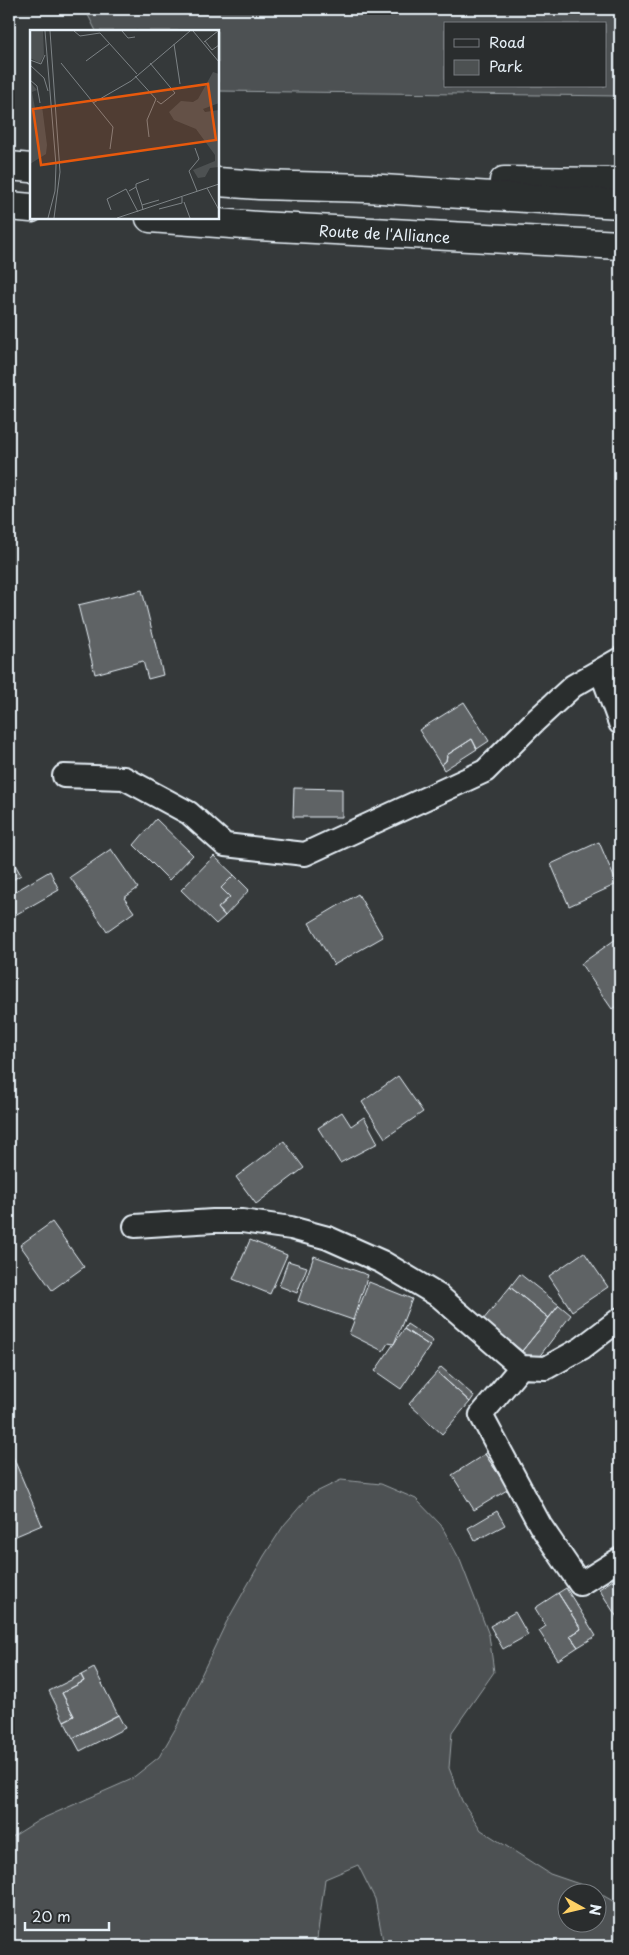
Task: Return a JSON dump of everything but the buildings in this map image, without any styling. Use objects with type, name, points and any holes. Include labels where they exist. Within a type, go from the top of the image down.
[{"type":"highway","points":[[9,166],[30,168]]},
{"type":"highway","points":[[367,188],[524,180],[620,182]]},
{"type":"highway","points":[[219,182],[367,188],[620,204]]},
{"type":"highway","points":[[9,206],[30,208]]},
{"type":"highway","name":"Route de l'Alliance","points":[[165,219],[620,245]]},
{"type":"street","points":[[64,776],[124,778],[189,813],[225,845],[305,854],[485,771],[573,686],[620,659]]},
{"type":"street","points":[[601,671],[620,723]]},
{"type":"street","points":[[135,1226],[242,1221],[291,1228],[328,1238],[382,1262],[439,1296],[521,1367],[546,1368],[582,1348],[620,1319]]},
{"type":"street","points":[[521,1367],[481,1415],[488,1430],[516,1477],[540,1525],[580,1584],[620,1559]]},
{"type":"green space","points":[[85,9],[620,9],[620,96],[219,91],[219,30],[96,30]]},
{"type":"green space","points":[[341,1480],[381,1484],[416,1499],[441,1525],[460,1560],[489,1635],[494,1672],[452,1732],[449,1768],[462,1801],[481,1830],[550,1874],[573,1882],[556,1882],[556,1932],[606,1932],[606,1897],[620,1905],[620,1946],[384,1946],[375,1899],[358,1865],[325,1879],[316,1946],[9,1946],[9,1839],[39,1820],[130,1780],[159,1757],[177,1726],[226,1623],[284,1525],[310,1495]]}]
